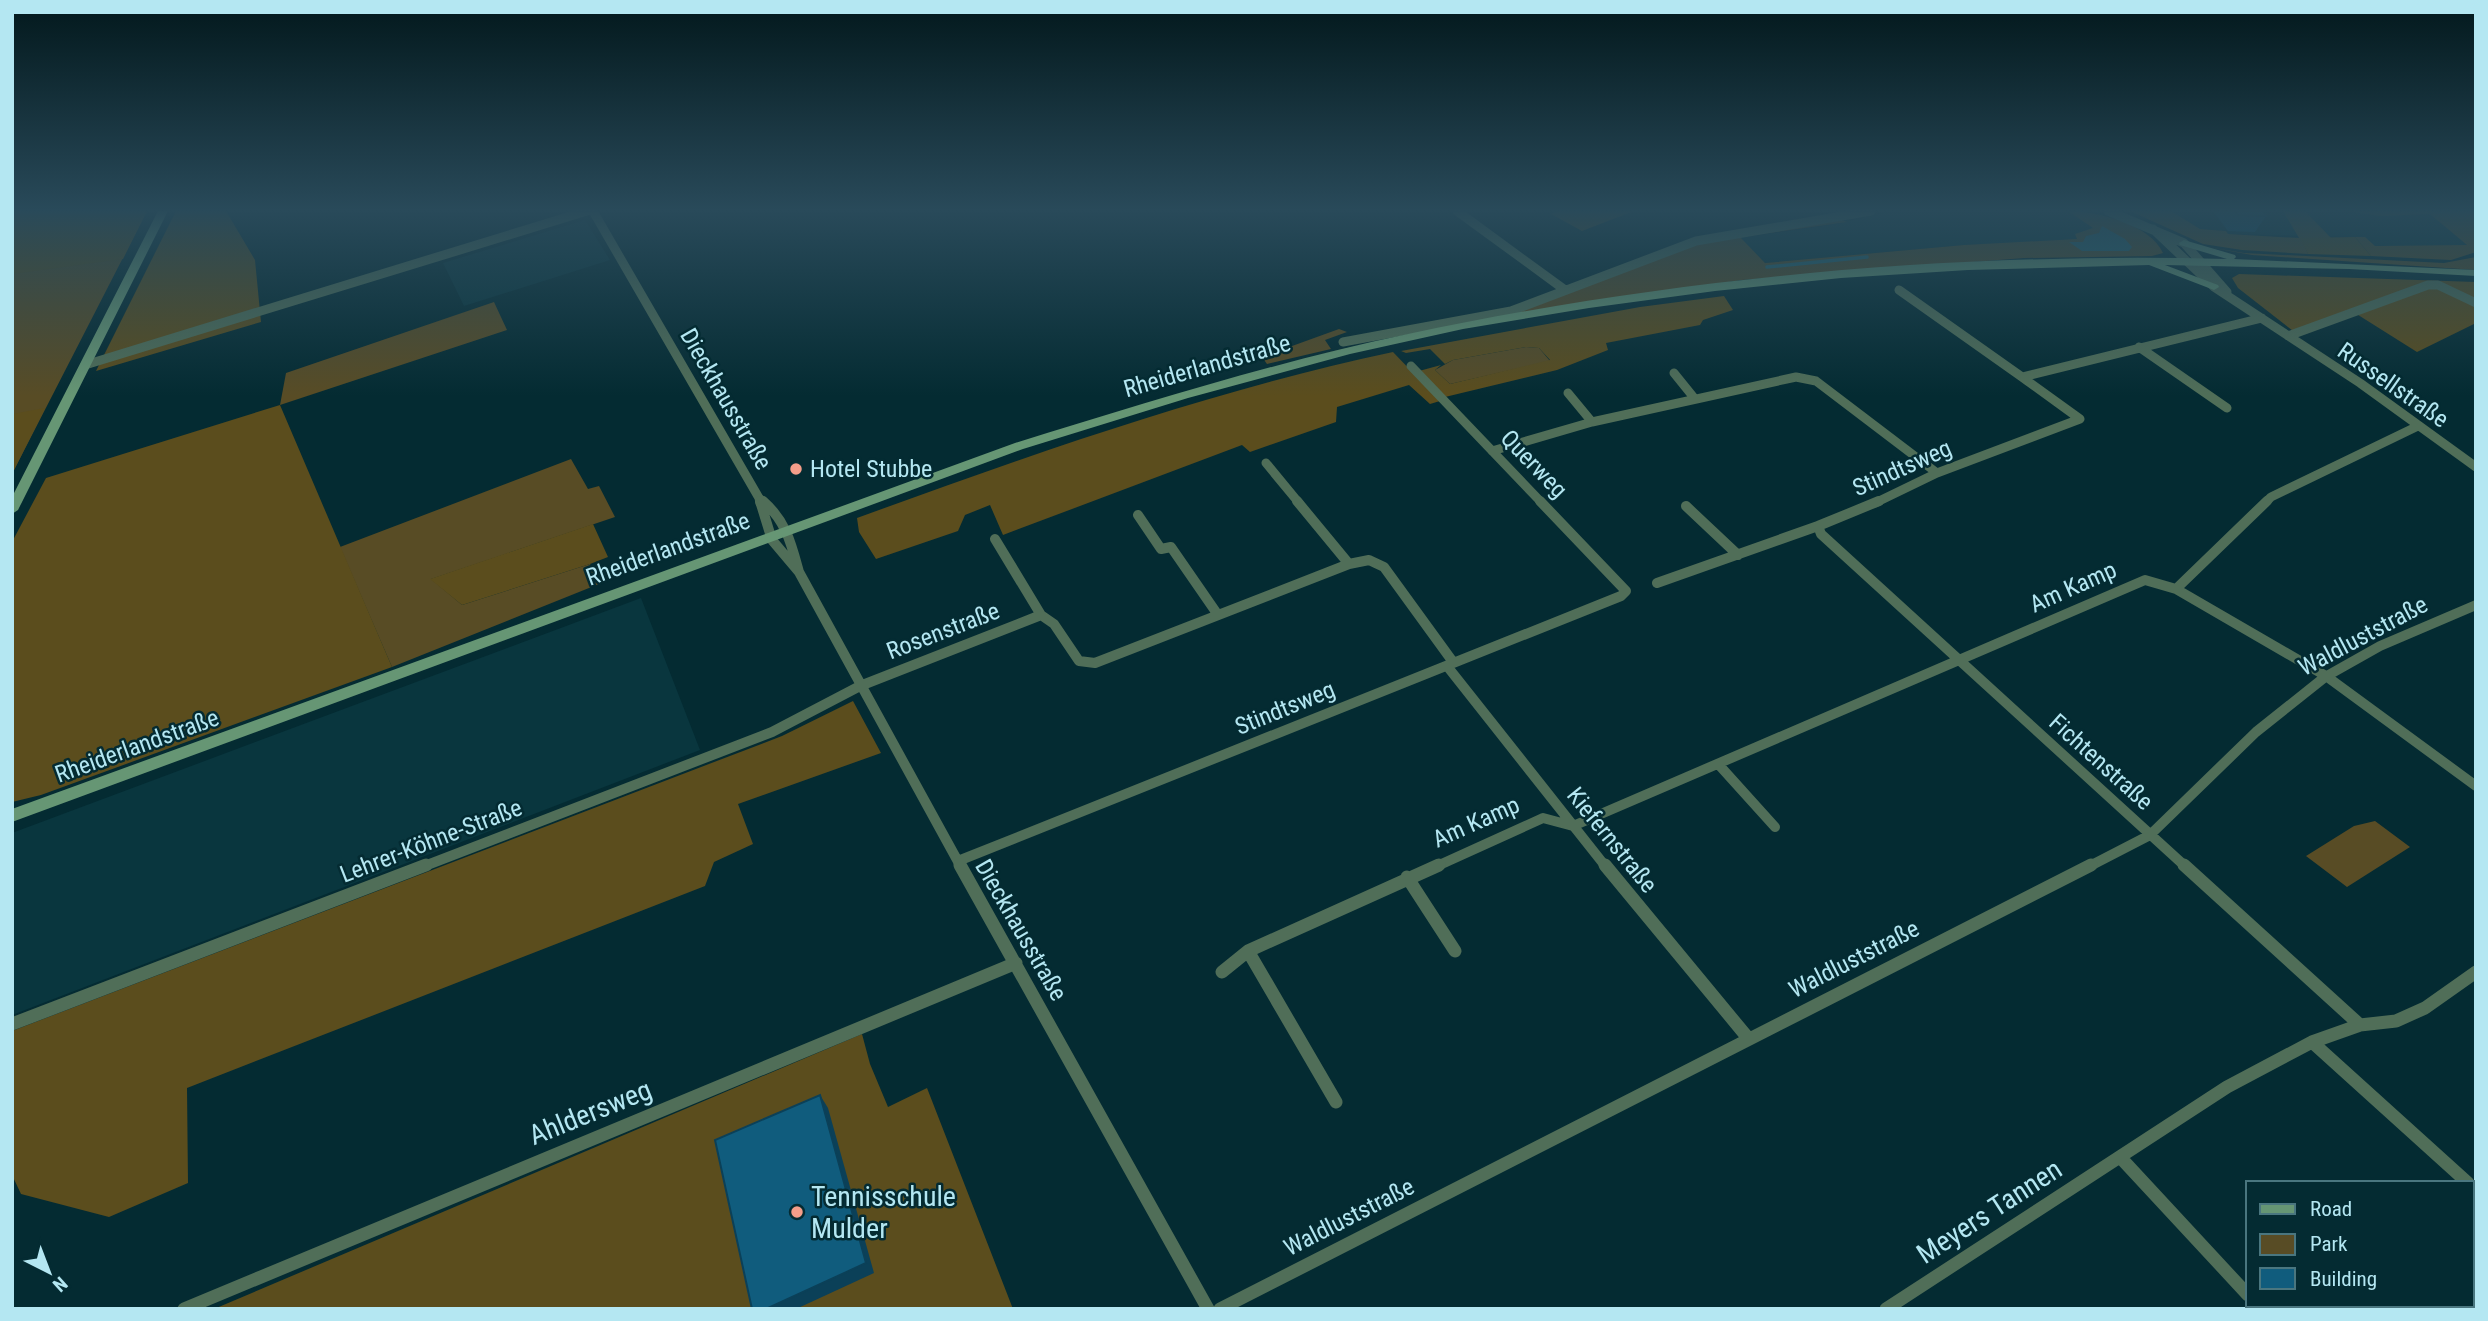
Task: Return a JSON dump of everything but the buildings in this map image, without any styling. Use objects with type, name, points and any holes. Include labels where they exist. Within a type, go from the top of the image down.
[{"type":"main road","points":[[12,510],[132,273]]},
{"type":"main road","name":"Rheiderlandstraße","points":[[12,816],[1019,446],[1177,397],[1304,362],[1459,327],[1629,298],[1767,280],[1870,273]]},
{"type":"main road","points":[[2175,273],[2214,287]]},
{"type":"street","points":[[85,365],[386,273]]},
{"type":"street","name":"Dieckhausstraße","points":[[629,273],[759,499],[779,515],[799,572],[860,686],[1208,1309]]},
{"type":"street","points":[[1541,273],[1565,290]]},
{"type":"street","points":[[1343,342],[1511,311],[1611,273]]},
{"type":"street","name":"Russellstraße","points":[[2197,273],[2214,287],[2360,383],[2476,467]]},
{"type":"street","name":"Russellstraße","points":[[2210,273],[2234,299]]},
{"type":"street","name":"Russellstraße","points":[[2288,336],[2428,285],[2438,285],[2476,303]]},
{"type":"street","points":[[1899,290],[2022,377],[2262,318]]},
{"type":"street","points":[[2139,347],[2227,408]]},
{"type":"street","name":"Querweg","points":[[1411,366],[1626,590]]},
{"type":"street","points":[[1674,373],[1695,399]]},
{"type":"street","points":[[1492,451],[1592,422],[1796,377],[1816,381],[1937,473]]},
{"type":"street","name":"Stindtsweg","points":[[1657,583],[1818,526],[1889,498],[1937,473],[2080,419],[2022,377]]},
{"type":"street","points":[[1568,393],[1592,422]]},
{"type":"street","points":[[2176,589],[2271,497],[2418,426]]},
{"type":"street","points":[[1266,463],[1349,564]]},
{"type":"street","name":"Dieckhausstraße","points":[[759,499],[762,521],[776,551],[799,572]]},
{"type":"street","points":[[1686,506],[1738,555]]},
{"type":"street","points":[[1139,515],[1161,549],[1171,547],[1218,615]]},
{"type":"street","name":"Fichtenstraße","points":[[1818,526],[1821,534],[2360,1026]]},
{"type":"street","name":"Rosenstraße","points":[[995,539],[1041,615],[1054,624],[1079,661],[1095,663],[1349,564],[1369,560],[1384,567],[1450,664]]},
{"type":"street","name":"Am Kamp","points":[[1222,972],[1248,951],[1407,877],[1543,818],[1573,826],[2145,580],[2176,589],[2326,676],[2476,786]]},
{"type":"street","name":"Stindtsweg","points":[[958,861],[1621,596],[1626,590]]},
{"type":"street","name":"Waldluststraße","points":[[1220,1309],[2150,835],[2266,723],[2326,676],[2412,631],[2476,606]]},
{"type":"street","name":"Rosenstraße","points":[[860,686],[1041,615]]},
{"type":"street","name":"Kiefernstraße","points":[[1450,664],[1573,826],[1748,1038]]},
{"type":"street","name":"Lehrer-Köhne-Straße","points":[[12,1024],[772,732],[860,686]]},
{"type":"street","points":[[1719,765],[1775,827]]},
{"type":"street","points":[[1407,877],[1455,951]]},
{"type":"street","points":[[1248,951],[1336,1102]]},
{"type":"street","name":"Ahldersweg","points":[[184,1309],[1016,963]]},
{"type":"street","name":"Meyers Tannen","points":[[1886,1309],[2227,1087],[2312,1042],[2360,1026],[2396,1021],[2425,1008],[2476,972]]},
{"type":"street","points":[[2312,1042],[2466,1181]]},
{"type":"street","points":[[2120,1157],[2246,1293]]},
{"type":"shaded area","points":[[145,273],[256,273],[261,322],[96,371]]},
{"type":"shaded area","points":[[448,273],[570,273],[464,306]]},
{"type":"shaded area","points":[[2239,274],[2476,282],[2476,323],[2417,352],[2355,313],[2297,334],[2238,288],[2232,278]]},
{"type":"shaded area","points":[[1724,296],[1733,310],[1703,320],[1700,325],[1606,343],[1608,350],[1557,370],[1445,397],[1419,371],[1441,365],[1435,370],[1450,384],[1550,360],[1539,348],[1526,347],[1453,360],[1445,364],[1430,349],[1406,353],[1401,351],[1640,307]]},
{"type":"shaded area","points":[[1393,352],[1440,401],[1430,404],[1409,385],[1337,407],[1336,422],[1250,452],[1242,445],[1003,535],[990,505],[965,515],[958,531],[876,559],[859,532],[857,518],[1056,448],[1257,385]]},
{"type":"shaded area","points":[[280,405],[392,667],[41,795],[12,802],[12,542],[46,478]]},
{"type":"shaded area","points":[[45,408],[12,474],[12,414]]},
{"type":"shaded area","points":[[593,524],[608,557],[590,564],[462,605],[430,579]]},
{"type":"shaded area","points":[[641,598],[700,750],[12,1015],[12,833]]},
{"type":"shaded area","points":[[853,701],[881,753],[738,804],[753,844],[714,862],[705,886],[187,1088],[188,1183],[109,1217],[21,1194],[12,1175],[12,1031],[782,736]]},
{"type":"shaded area","points":[[862,1034],[870,1064],[888,1107],[927,1088],[1013,1309],[214,1309]]},
{"type":"green space","points":[[12,273],[115,273],[12,474]]},
{"type":"green space","points":[[1618,273],[1836,273],[1742,280],[1525,312],[1316,355],[1517,311]]},
{"type":"green space","points":[[494,302],[507,330],[280,405],[286,373]]},
{"type":"green space","points":[[1339,329],[1347,332],[1325,340],[1331,349],[1267,364],[1262,357]]},
{"type":"green space","points":[[1526,347],[1539,348],[1550,361],[1450,384],[1435,370],[1453,360]]},
{"type":"green space","points":[[571,459],[588,489],[599,486],[615,517],[431,579],[462,605],[590,564],[599,584],[392,667],[340,547]]},
{"type":"green space","points":[[2375,821],[2410,847],[2347,887],[2306,856],[2354,826]]},
{"type":"place","name":"Hotel Stubbe","points":[[796,469]]},
{"type":"place","name":"Tennisschule Mulder","points":[[797,1212]]}]
